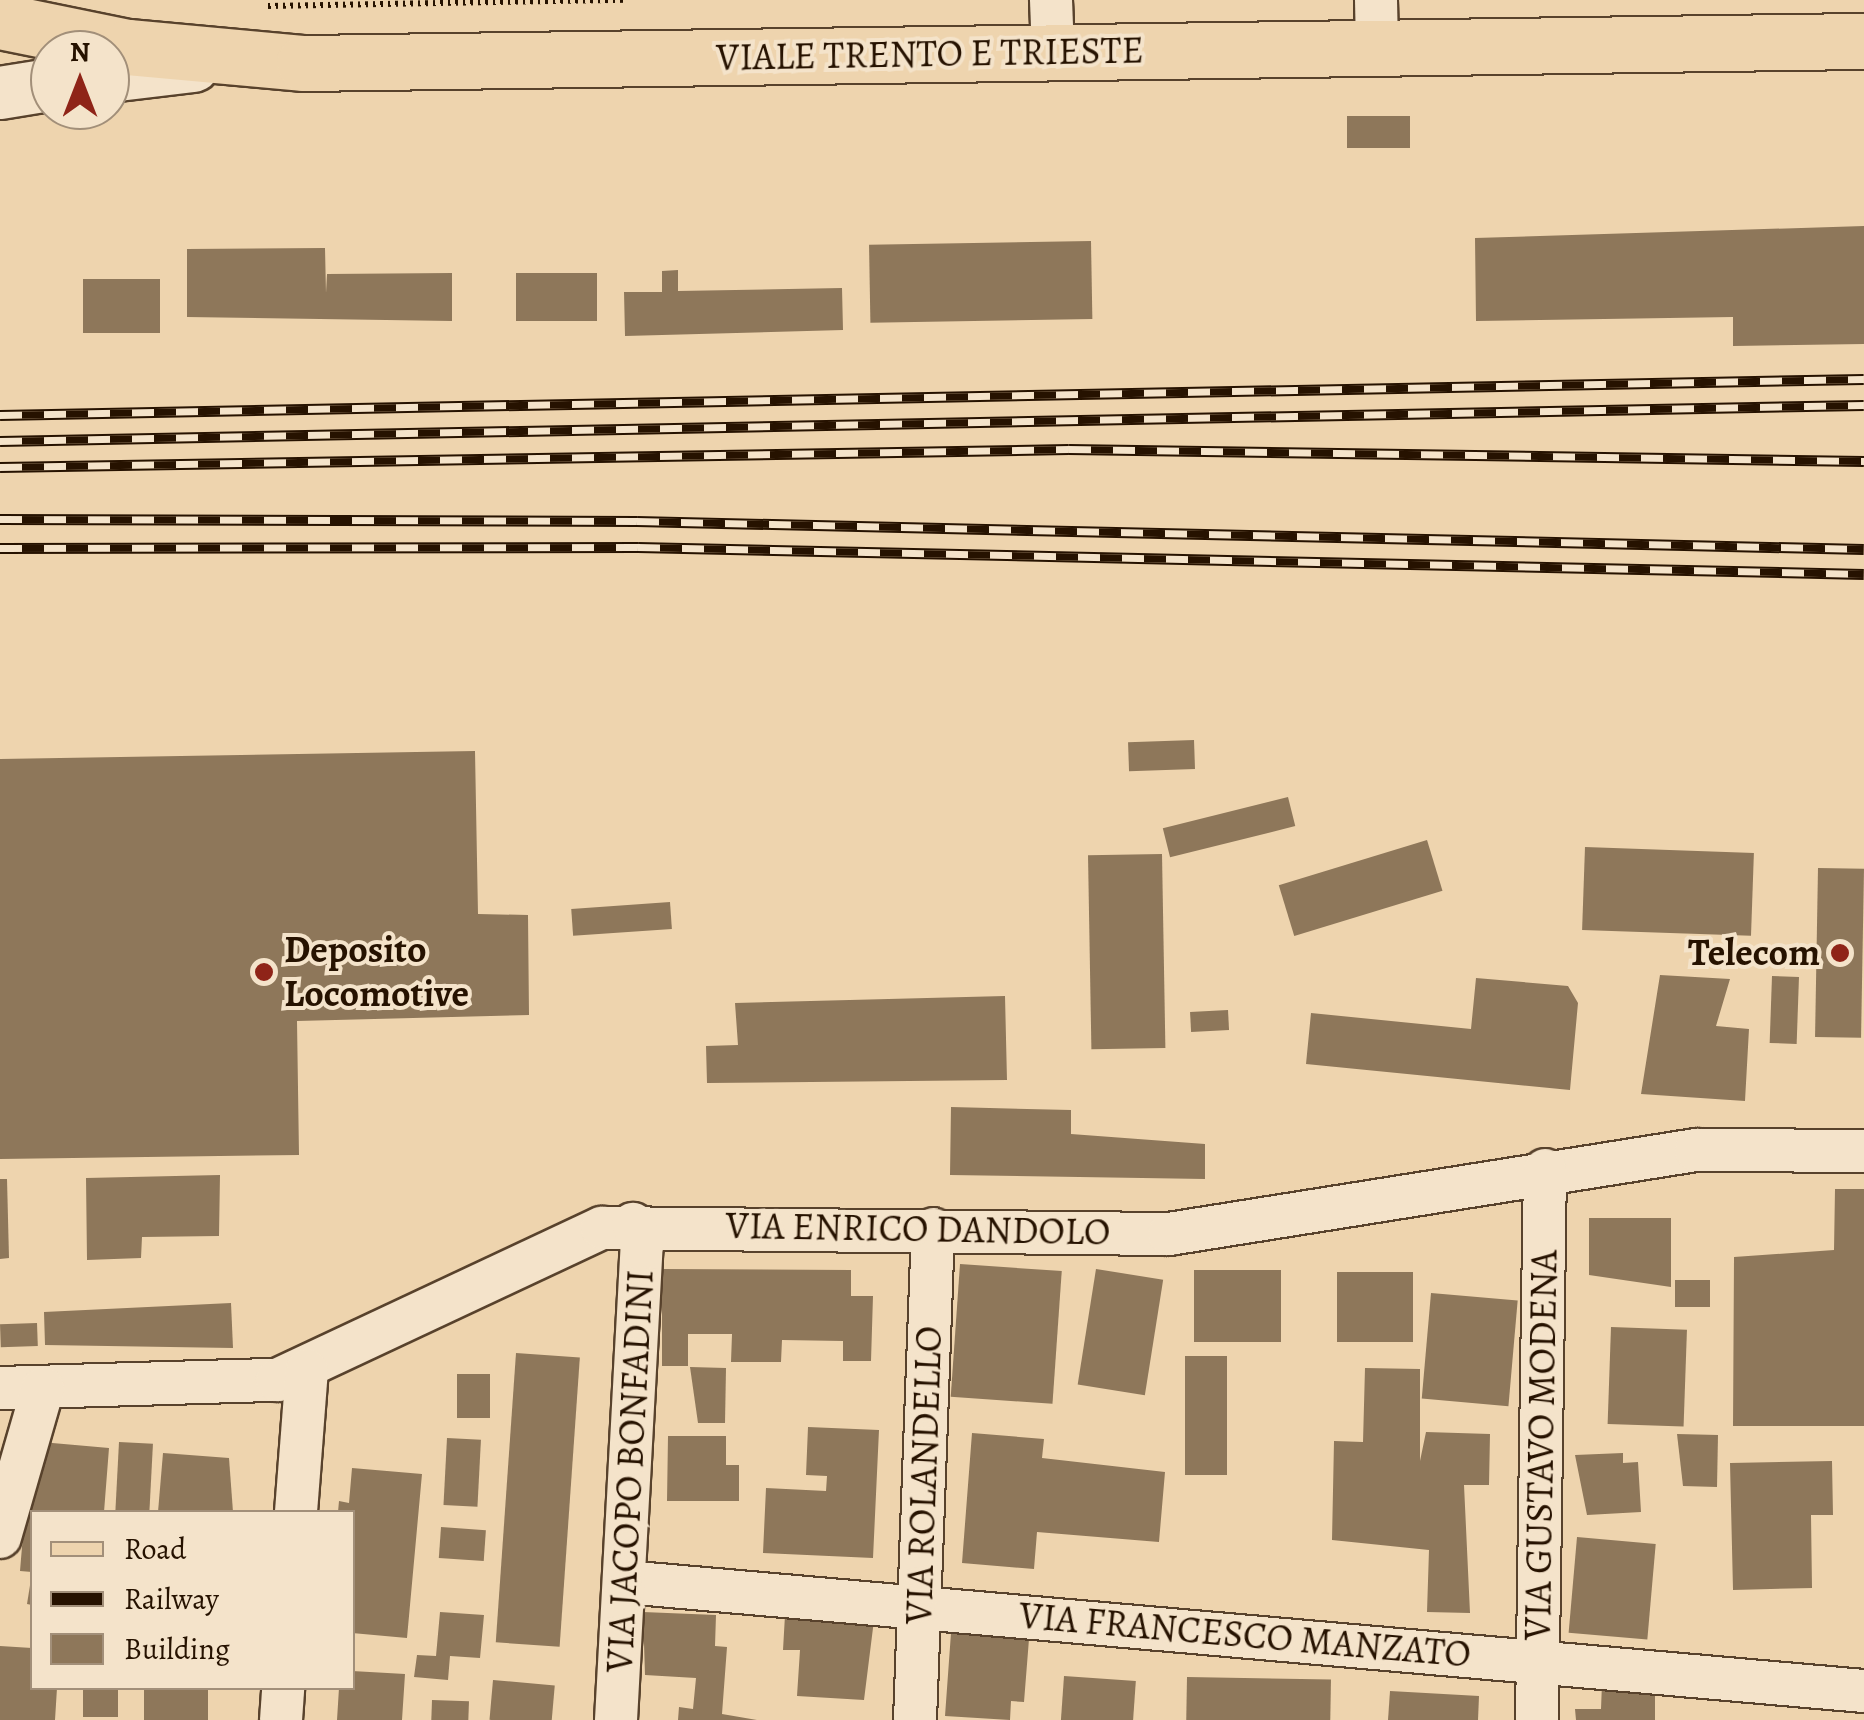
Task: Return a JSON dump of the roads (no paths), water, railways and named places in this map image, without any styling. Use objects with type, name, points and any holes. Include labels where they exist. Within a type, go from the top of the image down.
[{"type":"main road","name":"VIALE TRENTO E TRIESTE","points":[[0,21],[242,60],[1052,26],[1376,24],[1864,40]]},
{"type":"street","points":[[130,74],[242,60]]},
{"type":"street","points":[[0,93],[30,88]]},
{"type":"street","name":"VIA ENRICO DANDOLO","points":[[0,1388],[256,1385],[307,1370],[602,1228],[634,1224],[1230,1229],[1545,1170],[1739,1147],[1864,1151]]},
{"type":"street","name":"VIA GUSTAVO MODENA","points":[[1537,1720],[1545,1170]]},
{"type":"street","name":"VIA JACOPO BONFADINI","points":[[616,1720],[642,1246],[634,1224]]},
{"type":"street","name":"VIA ROLANDELLO","points":[[914,1720],[933,1229]]},
{"type":"street","points":[[296,1510],[307,1370]]},
{"type":"street","points":[[0,1537],[42,1388]]},
{"type":"street","name":"VIA FRANCESCO MANZATO","points":[[625,1582],[1864,1691]]},
{"type":"street","points":[[280,1720],[283,1690]]},
{"type":"railway","points":[[0,415],[1864,379]]},
{"type":"railway","points":[[0,441],[1864,405]]},
{"type":"railway","points":[[0,467],[1069,449],[1864,461]]},
{"type":"railway","points":[[0,519],[637,521],[1864,549]]},
{"type":"railway","points":[[0,548],[638,547],[1864,574]]},
{"type":"place","name":"Telecom","points":[[1840,953]]},
{"type":"place","name":"Deposito Locomotive","points":[[264,972]]}]
